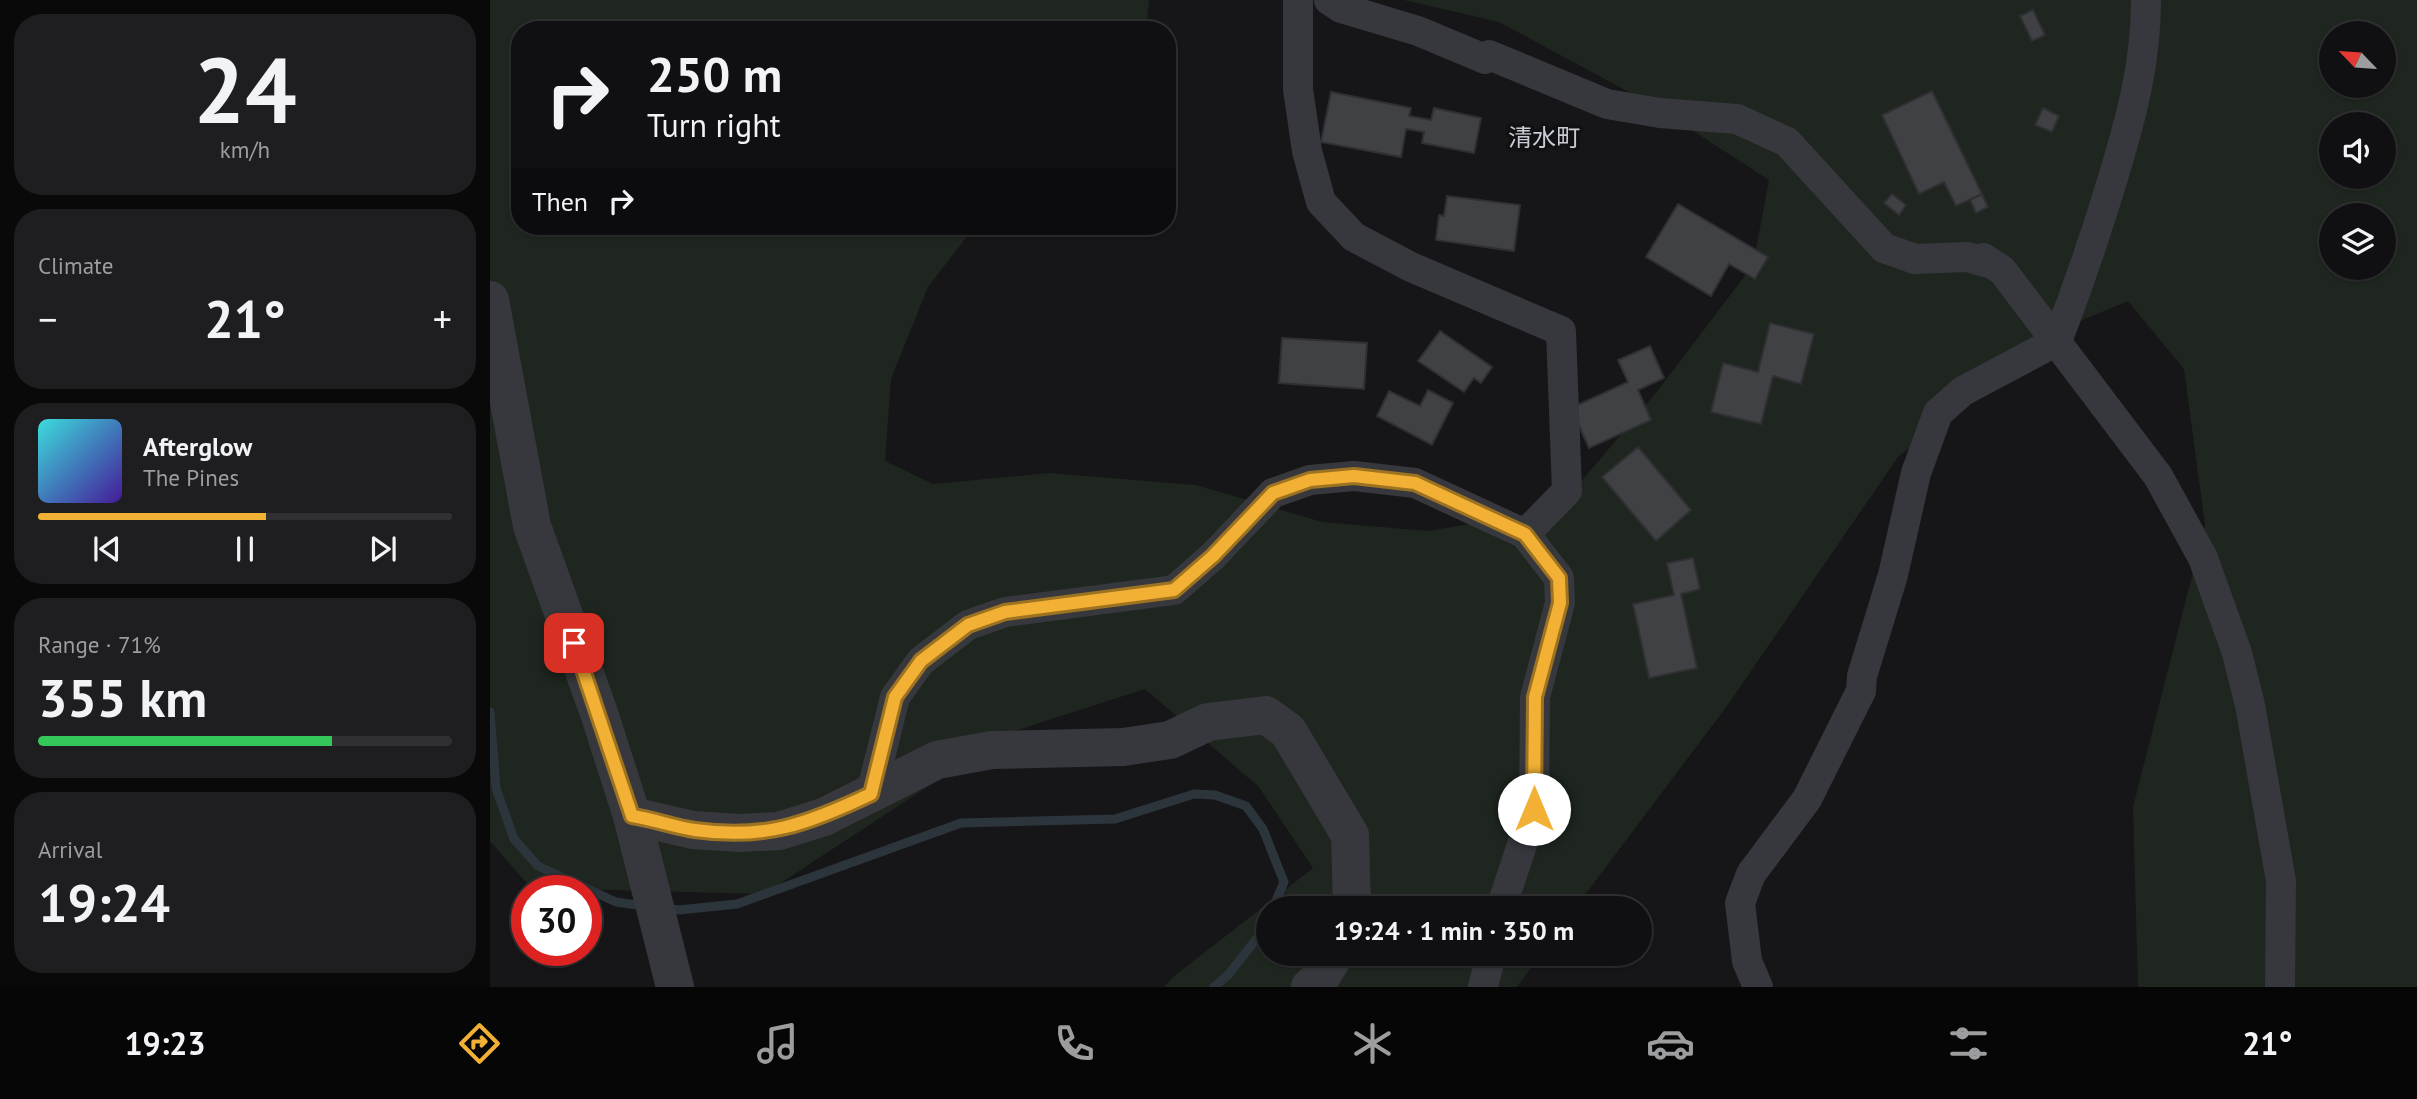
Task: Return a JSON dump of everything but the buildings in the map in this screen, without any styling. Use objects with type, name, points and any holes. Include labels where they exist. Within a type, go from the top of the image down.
[{"type":"street","points":[[1298,0],[1298,89],[1307,151],[1321,202],[1354,237],[1411,267],[1561,331],[1567,491],[1525,534]]},
{"type":"street","points":[[1329,0],[1341,8],[1418,31],[1485,59],[1489,55],[1607,104],[1660,114],[1737,119],[1787,142],[1884,248],[1915,260],[1968,257],[1984,262],[1983,258],[2002,270],[2158,476],[2203,558],[2237,653],[2250,705],[2281,881],[2280,987]]},
{"type":"street","points":[[1758,987],[1747,961],[1740,902],[1751,874],[1807,799],[1861,691],[1861,676],[1893,575],[1916,473],[1938,413],[1964,391],[2057,341],[2087,264],[2137,98],[2146,32],[2146,0]]},
{"type":"street","points":[[490,300],[533,526],[632,816],[675,987]]},
{"type":"street","points":[[871,794],[895,697],[921,661],[968,625],[1005,612],[1174,590],[1213,556],[1273,493],[1310,480],[1354,476],[1415,483],[1525,534],[1559,578],[1560,603],[1535,697],[1534,809],[1506,896]]},
{"type":"street","points":[[632,816],[693,830],[740,833],[779,831],[824,817],[937,760],[992,750],[1123,747],[1170,740],[1208,722],[1266,715],[1289,731],[1350,835],[1353,896]]},
{"type":"street","points":[[1310,987],[1328,966]]},
{"type":"street","points":[[1483,987],[1488,966]]},
{"type":"shaded area","points":[[490,0],[1149,0],[1147,21],[511,21],[511,235],[968,235],[928,287],[891,379],[885,461],[933,484],[1049,473],[1196,485],[1322,522],[1428,531],[1558,509],[1659,389],[1753,265],[1769,180],[1653,105],[1499,22],[1404,0],[2417,0],[2417,987],[2138,987],[2133,807],[2205,525],[2184,369],[2128,301],[2056,331],[1898,457],[1727,706],[1584,896],[1277,896],[1313,868],[1259,787],[1145,689],[1011,732],[764,894],[602,890],[602,875],[520,875],[490,841]]},
{"type":"shaded area","points":[[1256,912],[1256,966],[1532,966],[1517,987],[1164,987]]},
{"type":"waterway","points":[[490,712],[496,788],[514,839],[538,866],[616,902],[644,906]]},
{"type":"waterway","points":[[665,908],[679,910],[737,904],[961,823],[1115,819],[1194,794],[1215,795],[1246,806],[1263,829],[1284,882],[1278,896]]},
{"type":"waterway","points":[[1214,987],[1228,975],[1256,939]]},
{"type":"district","name":"清水町","points":[[1544,138]]},
{"type":"route","points":[[574,643],[632,816],[693,830],[740,833],[779,831],[824,817],[871,794],[895,697],[921,661],[968,625],[1005,612],[1174,590],[1213,556],[1273,493],[1310,480],[1354,476],[1415,483],[1525,534],[1559,578],[1560,603],[1535,697],[1534,809]]}]
